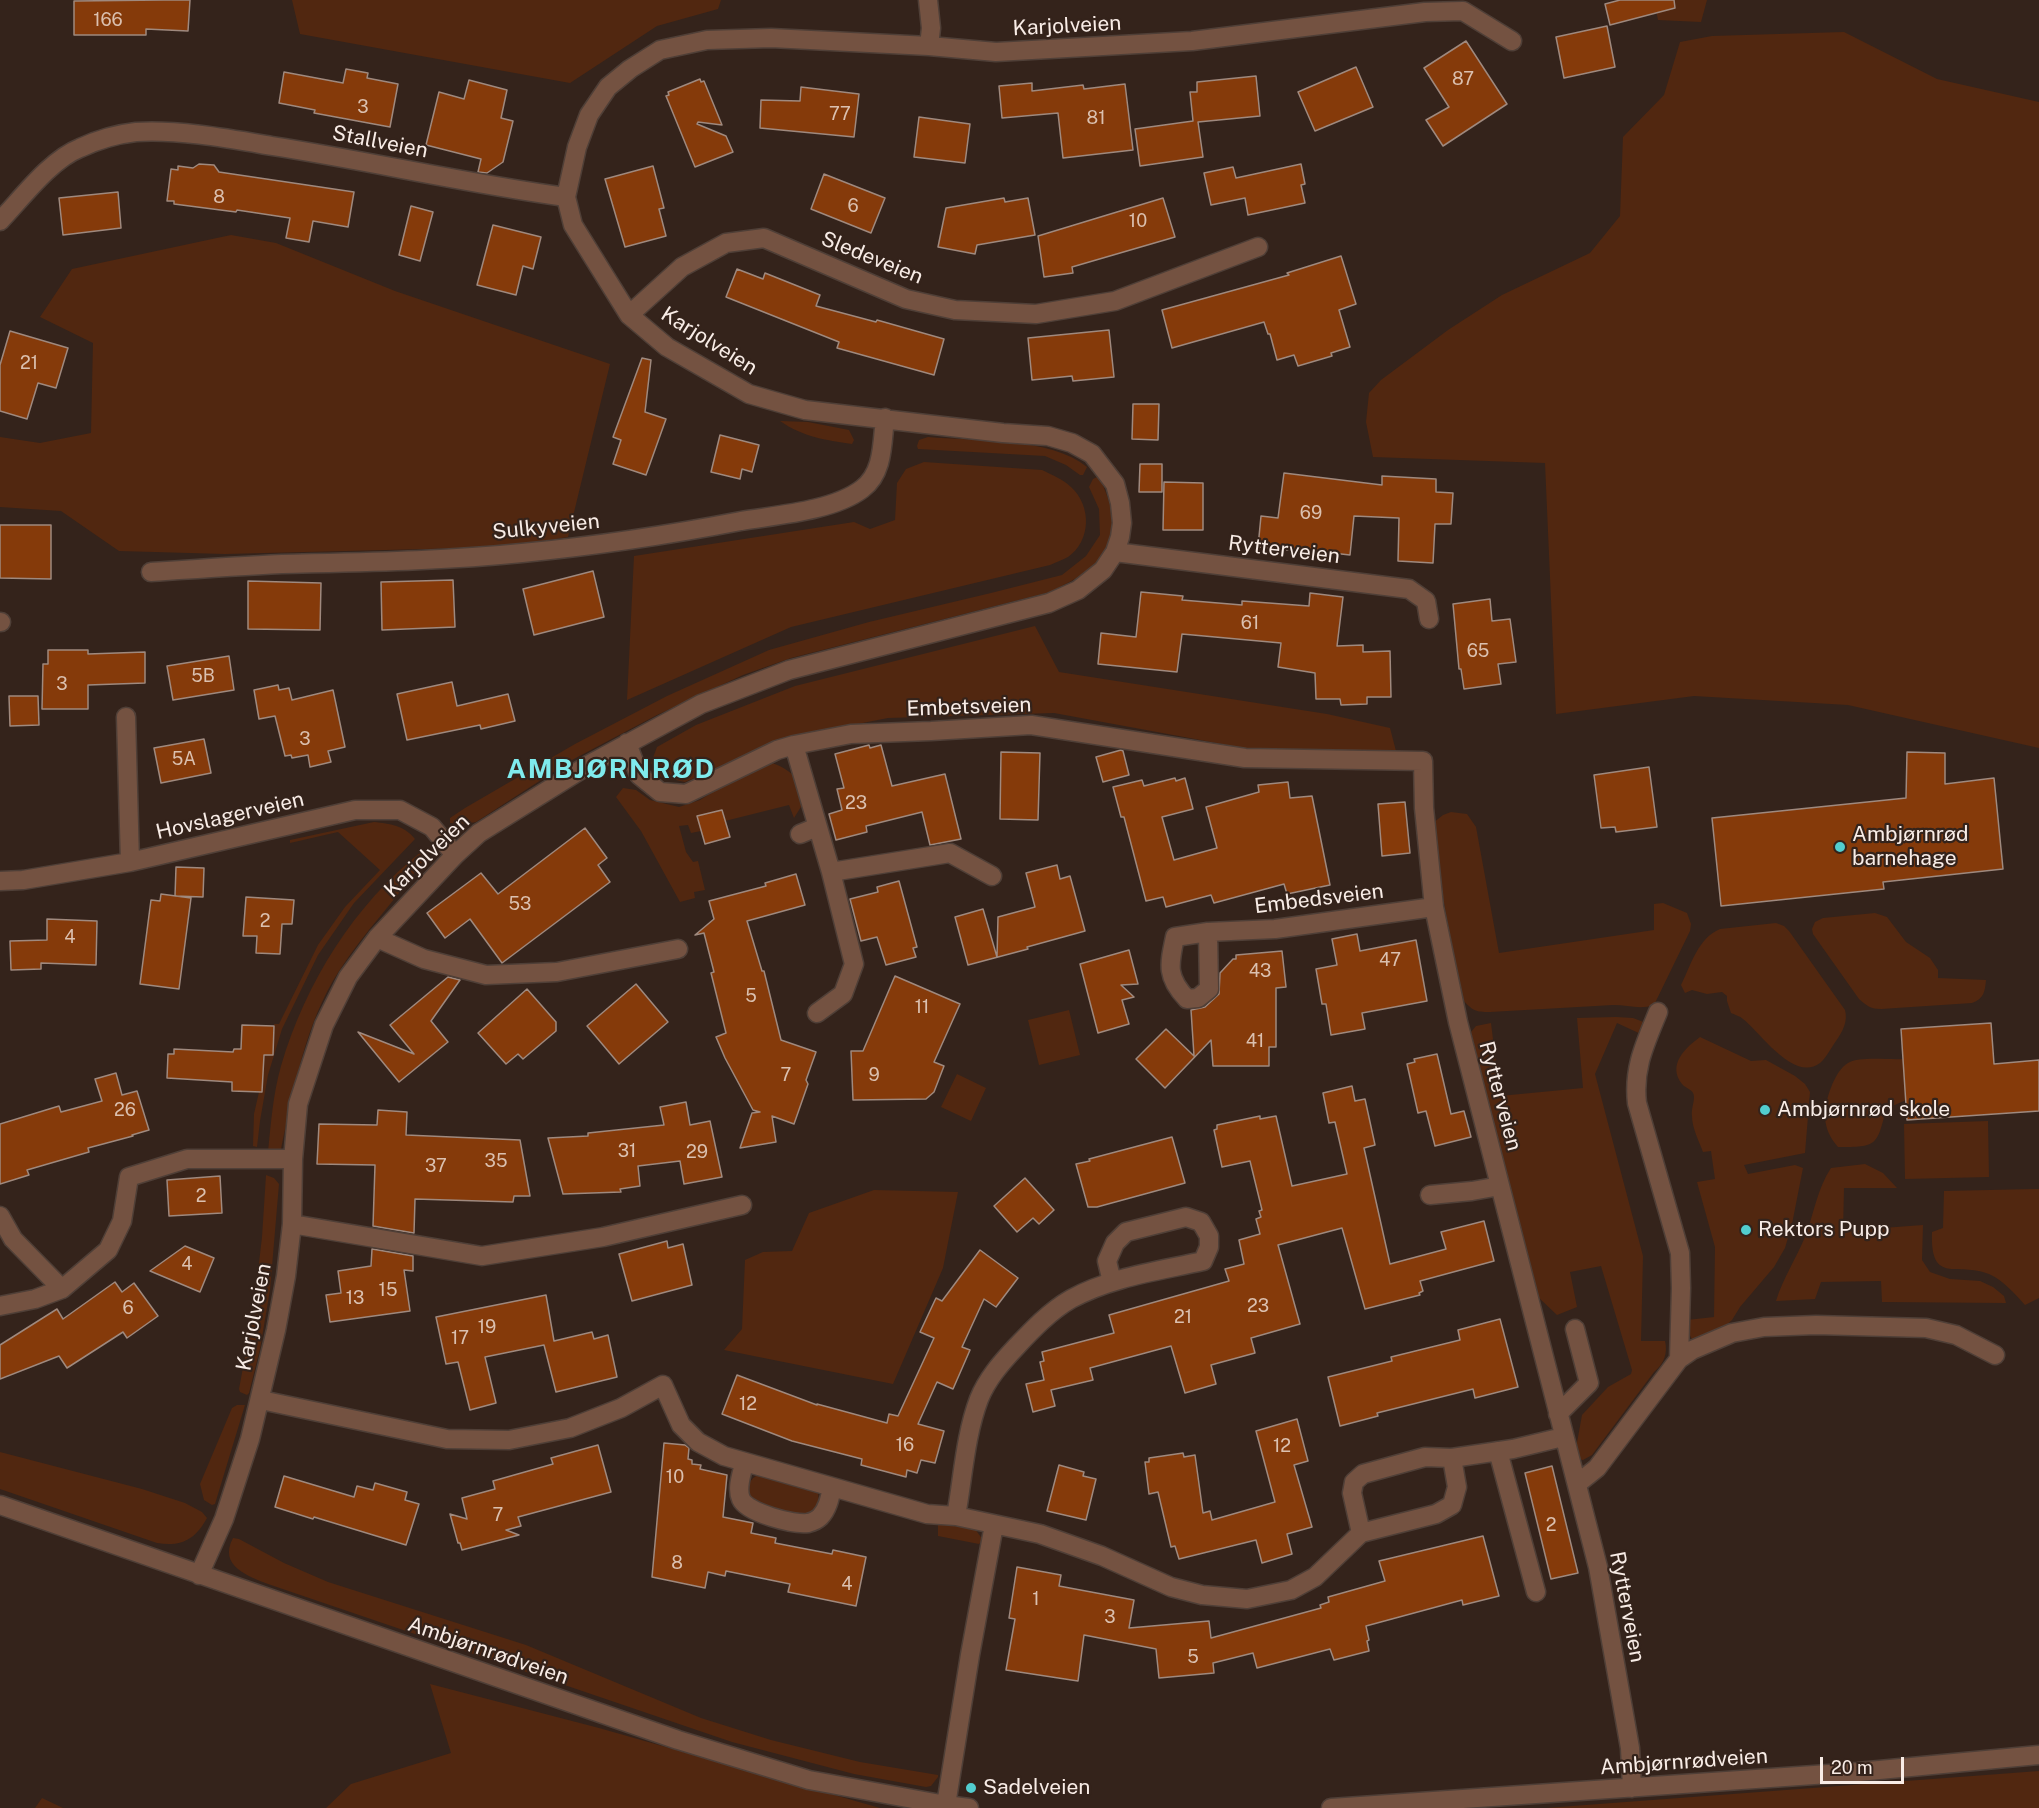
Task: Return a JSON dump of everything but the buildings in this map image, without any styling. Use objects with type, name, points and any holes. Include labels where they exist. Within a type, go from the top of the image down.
[{"type":"street","points":[[928,0],[931,28],[929,46]]},
{"type":"street","name":"Karjolveien","points":[[199,1575],[224,1519],[261,1400],[276,1330],[286,1276],[292,1224],[293,1159],[298,1104],[324,1025],[348,977],[377,938],[455,855],[479,833],[627,743],[701,704],[789,670],[1049,603],[1078,590],[1103,570],[1115,552],[1122,523],[1120,502],[1114,484],[1092,454],[1072,443],[1048,436],[1003,433],[805,410],[749,393],[667,347],[628,315],[573,225],[566,197],[577,147],[589,116],[608,87],[630,69],[660,50],[707,40],[771,38],[929,46],[996,52],[1181,41],[1425,12],[1463,11],[1512,41]]},
{"type":"street","name":"Stallveien","points":[[0,221],[52,167],[78,148],[136,132],[184,134],[336,156],[509,189],[566,197]]},
{"type":"street","name":"Sledeveien","points":[[628,315],[682,267],[726,243],[764,238],[906,299],[955,310],[1036,314],[1115,301],[1258,247]]},
{"type":"street","name":"Sulkyveien","points":[[151,572],[520,553],[682,532],[841,502],[863,489],[871,481],[880,458],[885,418]]},
{"type":"street","name":"Rytterveien","points":[[1115,552],[1409,589],[1426,601],[1429,619]]},
{"type":"street","points":[[126,717],[130,862]]},
{"type":"street","name":"Embetsveien","points":[[627,743],[639,776],[660,792],[686,794],[794,744],[850,734],[931,732],[1031,724],[1245,758],[1423,761]]},
{"type":"street","points":[[794,744],[831,872],[854,964],[843,994],[818,1013]]},
{"type":"street","name":"Rytterveien","points":[[1423,761],[1424,808],[1434,907],[1458,1022],[1598,1567],[1630,1749],[1632,1788]]},
{"type":"street","name":"Hovslagerveien","points":[[0,881],[23,880],[130,862],[355,810],[399,810],[432,827],[455,855]]},
{"type":"street","points":[[800,834],[817,827]]},
{"type":"street","points":[[831,872],[950,853],[992,876]]},
{"type":"street","name":"Embedsveien","points":[[1208,932],[1275,929],[1434,907]]},
{"type":"street","points":[[377,938],[424,959],[486,975],[557,972],[678,949]]},
{"type":"street","points":[[1658,1012],[1636,1070],[1636,1103],[1680,1252],[1679,1359]]},
{"type":"street","points":[[0,1306],[35,1299],[62,1288],[108,1250],[122,1221],[129,1177],[187,1159],[293,1159]]},
{"type":"street","points":[[1430,1195],[1500,1186]]},
{"type":"street","points":[[292,1224],[482,1256],[603,1237],[742,1205]]},
{"type":"street","points":[[0,1216],[13,1239],[62,1288]]},
{"type":"street","points":[[956,1516],[970,1428],[979,1399],[990,1376],[1030,1332],[1071,1300],[1112,1282],[1203,1261],[1209,1247],[1209,1236],[1201,1222],[1186,1217],[1126,1232],[1115,1242],[1107,1260],[1112,1282]]},
{"type":"street","points":[[1577,1484],[1597,1468],[1679,1359],[1692,1350],[1732,1333],[1764,1327],[1926,1328],[1956,1335],[1995,1355]]},
{"type":"street","points":[[1558,1414],[1589,1383],[1575,1329]]},
{"type":"street","name":"Karjolveien","points":[[261,1400],[447,1439],[509,1440],[570,1428],[621,1408],[663,1385],[681,1425],[690,1435],[724,1456],[744,1463]]},
{"type":"street","points":[[1361,1533],[1352,1492],[1354,1482],[1358,1477],[1425,1457],[1452,1458],[1563,1437]]},
{"type":"street","points":[[1498,1451],[1536,1592]]},
{"type":"street","points":[[832,1487],[822,1515],[814,1521],[797,1523],[746,1507],[738,1491],[744,1463],[776,1470],[927,1514],[956,1516],[1040,1534],[1102,1556],[1171,1587],[1202,1595],[1247,1599],[1292,1590],[1315,1577],[1361,1533],[1436,1514],[1452,1505],[1457,1487],[1452,1458]]},
{"type":"street","name":"Ambjørnrødveien","points":[[0,1505],[678,1740],[809,1780],[969,1808]]},
{"type":"street","points":[[946,1805],[964,1654],[994,1525]]},
{"type":"street","name":"Ambjørnrødveien","points":[[1331,1808],[1858,1772],[2039,1755]]},
{"type":"shaded area","points":[[292,0],[721,0],[718,9],[657,26],[570,83],[300,34]]},
{"type":"shaded area","points":[[1654,0],[1707,0],[1701,22],[1658,20]]},
{"type":"shaded area","points":[[1844,32],[1937,79],[2039,102],[2039,748],[1848,705],[1694,696],[1556,714],[1545,463],[1373,457],[1366,422],[1369,393],[1381,380],[1448,330],[1502,295],[1590,253],[1620,216],[1623,137],[1664,95],[1680,42],[1712,36]]},
{"type":"shaded area","points":[[231,235],[276,243],[395,291],[610,364],[568,537],[506,547],[225,554],[119,551],[61,511],[0,507],[0,437],[40,443],[91,433],[93,343],[40,317],[72,269]]},
{"type":"shaded area","points":[[780,421],[808,422],[849,430],[854,440],[852,444],[814,437],[797,431]]},
{"type":"shaded area","points":[[928,437],[1033,445],[1072,457],[1087,467],[1083,475],[1080,475],[1066,465],[1045,456],[918,449],[919,440]]},
{"type":"shaded area","points":[[924,462],[1042,470],[1057,477],[1071,487],[1083,504],[1086,523],[1081,542],[1068,557],[1050,565],[791,627],[627,700],[634,556],[854,522],[870,529],[895,520],[897,483],[906,469]]},
{"type":"shaded area","points":[[1099,476],[1112,513],[1111,538],[1106,549],[1091,567],[1060,587],[1050,592],[791,658],[743,675],[657,715],[572,760],[476,822],[450,823],[450,818],[465,808],[575,744],[667,696],[769,650],[869,622],[1062,575],[1086,556],[1100,535],[1099,509],[1089,487],[1093,479]]},
{"type":"shaded area","points":[[1035,626],[1059,672],[1327,714],[1390,728],[1396,751],[1249,749],[1054,713],[888,718],[791,737],[685,782],[658,776],[651,763],[657,747],[696,725],[795,686]]},
{"type":"shaded area","points":[[772,763],[791,773],[800,788],[804,802],[794,818],[789,805],[725,821],[722,810],[698,816],[701,831],[691,833],[688,825],[679,826],[686,852],[693,862],[698,861],[705,890],[694,892],[695,898],[680,902],[641,831],[616,797],[623,788],[636,790],[650,800],[679,807],[700,800],[742,774]]},
{"type":"shaded area","points":[[1451,812],[1467,814],[1476,827],[1499,953],[1654,930],[1654,904],[1663,903],[1687,913],[1691,924],[1690,931],[1654,1005],[1490,1012],[1477,1011],[1469,1006],[1462,999],[1442,892],[1433,823]]},
{"type":"shaded area","points":[[374,822],[401,828],[415,839],[354,903],[318,955],[282,1029],[268,1075],[257,1147],[253,1146],[254,1114],[259,1092],[262,1092],[264,1055],[273,1055],[274,1024],[279,1024],[318,945],[345,907],[380,870],[338,832],[290,843],[290,840]]},
{"type":"shaded area","points":[[422,851],[423,861],[349,957],[327,991],[302,1057],[281,1149],[276,1153],[268,1152],[274,1098],[281,1066],[291,1035],[319,975],[335,947],[354,921],[397,872]]},
{"type":"shaded area","points":[[1875,913],[1887,917],[1906,942],[1930,958],[1938,970],[1938,978],[1986,980],[1981,997],[1972,1003],[1881,1009],[1864,1004],[1813,934],[1812,929],[1815,922],[1823,918]]},
{"type":"shaded area","points":[[1776,923],[1789,931],[1846,1014],[1839,1037],[1822,1061],[1810,1067],[1799,1066],[1789,1061],[1742,1018],[1731,1013],[1727,996],[1722,992],[1707,994],[1692,990],[1685,993],[1681,985],[1696,953],[1712,933],[1720,929]]},
{"type":"shaded area","points":[[1069,1010],[1080,1055],[1039,1065],[1028,1020]]},
{"type":"shaded area","points":[[1577,1018],[1633,1018],[1646,1023],[1643,1035],[1617,1023],[1595,1074],[1643,1256],[1641,1341],[1665,1341],[1666,1350],[1660,1365],[1592,1455],[1583,1460],[1579,1459],[1576,1448],[1582,1415],[1608,1387],[1631,1374],[1632,1370],[1601,1266],[1570,1272],[1577,1307],[1557,1315],[1537,1296],[1471,1032],[1476,1026],[1491,1023],[1500,1096],[1583,1088]]},
{"type":"shaded area","points":[[1700,1037],[1751,1061],[1766,1060],[1795,1076],[1805,1084],[1810,1092],[1805,1153],[1744,1165],[1748,1174],[1795,1165],[1803,1168],[1785,1248],[1774,1267],[1740,1307],[1732,1320],[1722,1329],[1693,1341],[1688,1332],[1687,1320],[1714,1317],[1715,1247],[1697,1182],[1715,1179],[1711,1151],[1703,1152],[1693,1125],[1694,1094],[1682,1084],[1676,1070],[1680,1057]]},
{"type":"shaded area","points":[[1903,1059],[1906,1100],[1886,1109],[1880,1131],[1873,1142],[1861,1146],[1838,1147],[1826,1126],[1825,1112],[1828,1096],[1838,1073],[1853,1061]]},
{"type":"shaded area","points":[[957,1074],[986,1088],[971,1121],[941,1107]]},
{"type":"shaded area","points":[[1988,1121],[1989,1177],[1905,1179],[1904,1124]]},
{"type":"shaded area","points":[[1865,1164],[1883,1173],[1897,1188],[1844,1188],[1843,1231],[1923,1225],[1922,1260],[1930,1272],[1950,1279],[1980,1281],[1993,1287],[2004,1296],[2006,1303],[1882,1302],[1881,1281],[1821,1282],[1815,1299],[1776,1301],[1805,1237],[1819,1193],[1831,1168]]},
{"type":"shaded area","points":[[266,1175],[274,1178],[279,1184],[270,1290],[260,1349],[247,1395],[239,1389],[253,1314]]},
{"type":"shaded area","points":[[2039,1189],[2039,1298],[2025,1305],[2004,1284],[1989,1274],[1948,1268],[1941,1266],[1936,1260],[1932,1232],[1943,1228],[1944,1191]]},
{"type":"shaded area","points":[[874,1190],[958,1192],[943,1268],[893,1384],[724,1350],[742,1329],[745,1260],[763,1252],[792,1251],[809,1213]]},
{"type":"shaded area","points":[[245,1405],[215,1504],[212,1505],[204,1500],[200,1484],[232,1408]]},
{"type":"shaded area","points":[[0,1452],[142,1489],[185,1503],[202,1512],[207,1518],[198,1532],[180,1543],[157,1543],[0,1489]]},
{"type":"shaded area","points":[[760,1474],[818,1491],[819,1504],[816,1510],[805,1516],[760,1506],[750,1498],[749,1484]]},
{"type":"shaded area","points":[[938,1525],[975,1529],[983,1540],[979,1544],[938,1536]]},
{"type":"shaded area","points":[[233,1538],[328,1582],[526,1645],[701,1718],[771,1740],[860,1762],[938,1775],[938,1777],[931,1786],[926,1787],[854,1774],[732,1742],[260,1581],[244,1573],[232,1563],[229,1548]]},
{"type":"shaded area","points":[[430,1684],[599,1728],[880,1808],[326,1808],[351,1784],[451,1753]]},
{"type":"shaded area","points":[[2039,1771],[2039,1808],[1546,1808]]},
{"type":"shaded area","points":[[42,1798],[63,1808],[35,1808]]},
{"type":"place","name":"Ambjørnrød barnehage","points":[[1840,847]]},
{"type":"place","name":"Ambjørnrød skole","points":[[1765,1110]]},
{"type":"place","name":"Rektors Pupp","points":[[1746,1230]]},
{"type":"place","name":"Sadelveien","points":[[971,1788]]},
{"type":"district","name":"AMBJØRNRØD","points":[[611,770]]}]
